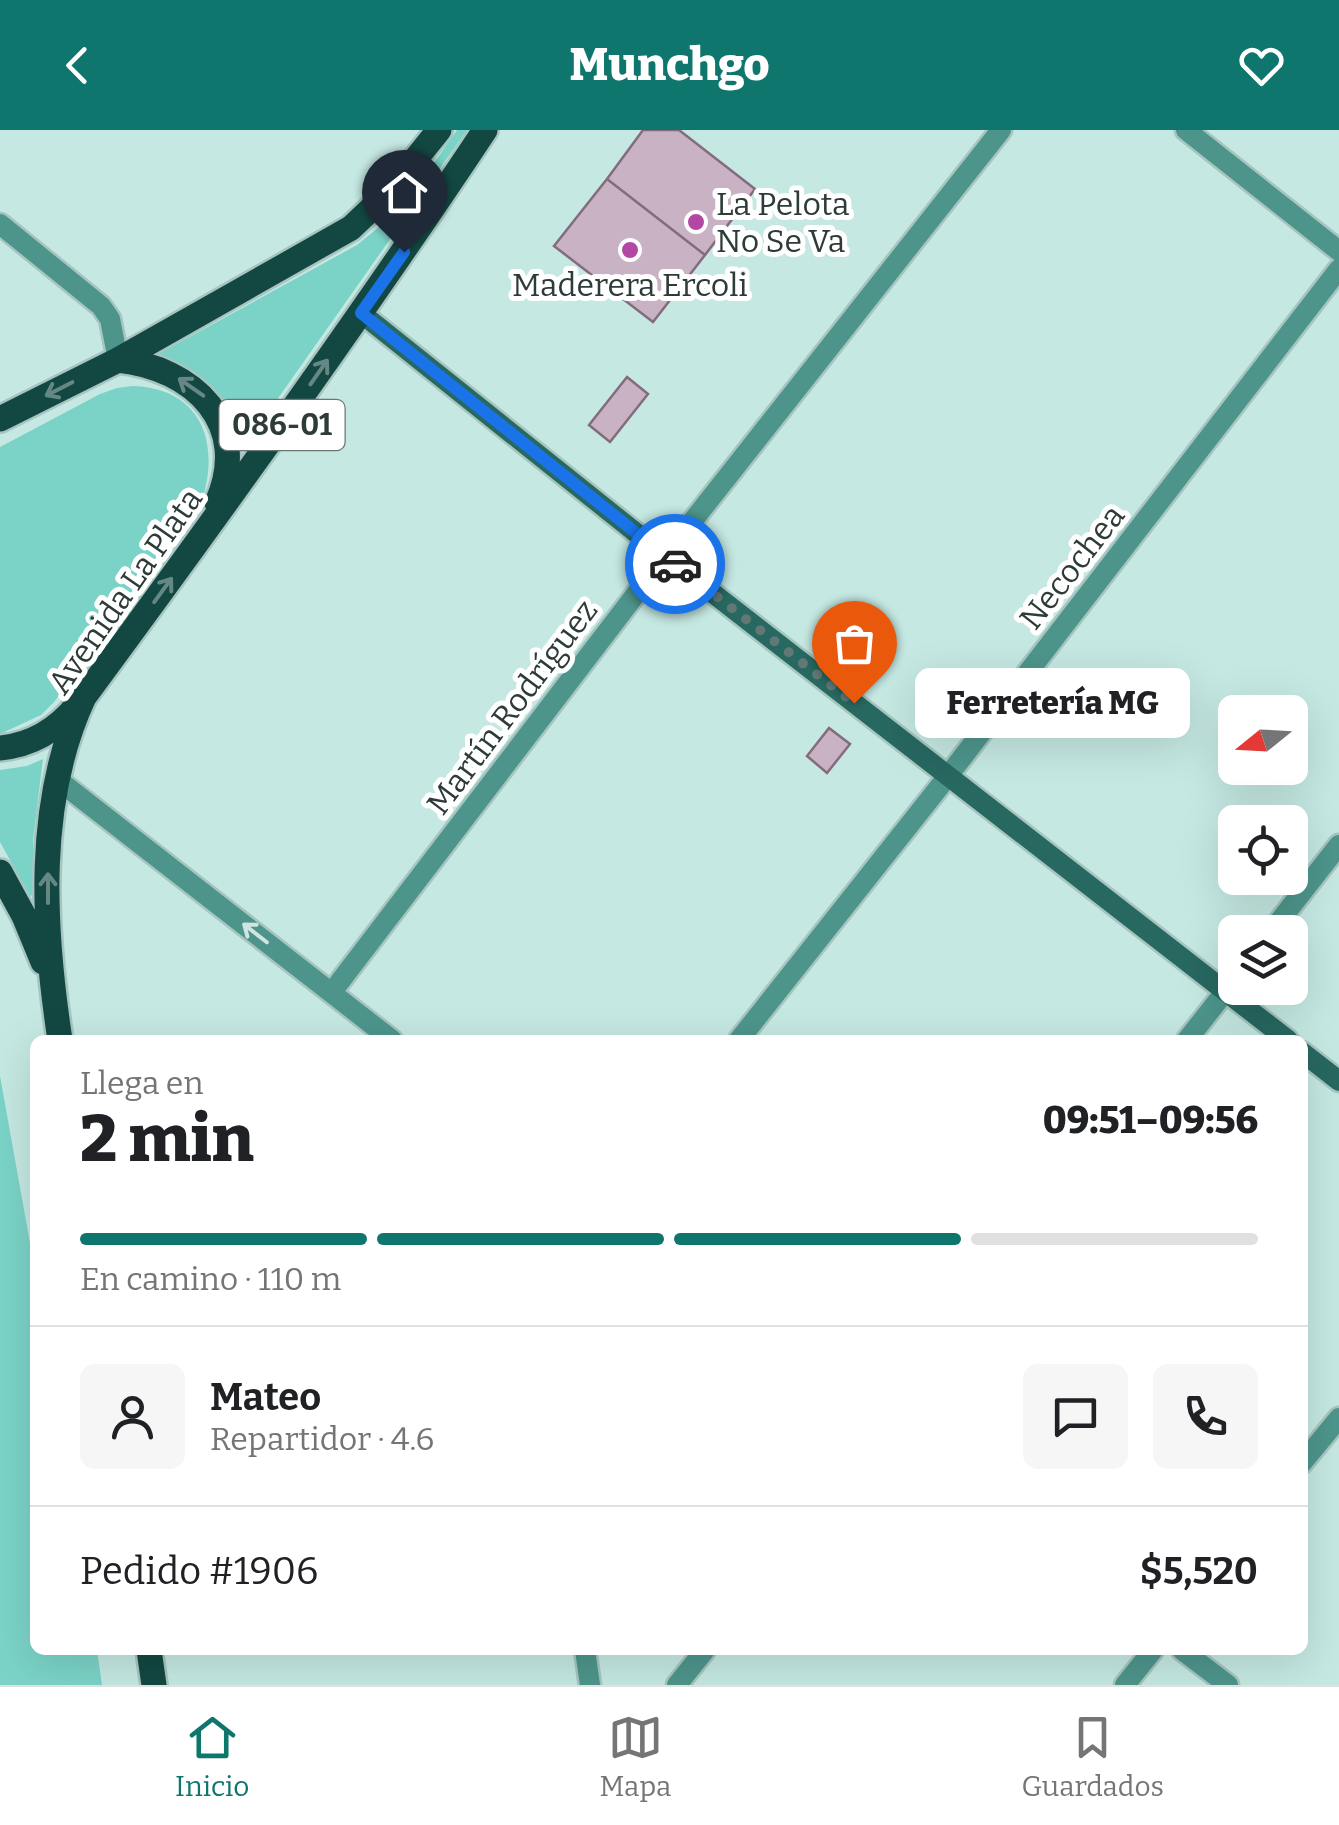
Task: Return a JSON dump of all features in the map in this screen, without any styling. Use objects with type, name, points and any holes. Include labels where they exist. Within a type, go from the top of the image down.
[{"type":"main road","points":[[0,419],[118,360],[351,228],[410,170],[439,130]]},
{"type":"main road","name":"Avenida La Plata","points":[[59,1035],[52,985],[48,864],[58,780],[84,696],[361,313],[485,130]]},
{"type":"main road","points":[[361,313],[948,776],[1218,976]]},
{"type":"main road","points":[[118,360],[141,362],[191,385],[217,414],[226,440],[225,480],[202,537]]},
{"type":"main road","points":[[0,748],[50,732],[84,696]]},
{"type":"main road","name":"Avenida La Plata","points":[[0,872],[24,916],[52,985]]},
{"type":"main road","points":[[1251,1005],[1283,1035]]},
{"type":"main road","points":[[1308,1057],[1339,1080]]},
{"type":"main road","points":[[150,1655],[154,1685]]},
{"type":"street","name":"Martín Rodríguez","points":[[332,992],[665,556],[1001,130]]},
{"type":"street","points":[[1186,130],[1339,250]]},
{"type":"street","points":[[0,224],[101,306],[110,319],[118,360]]},
{"type":"street","name":"Necochea","points":[[743,1035],[1339,269]]},
{"type":"street","points":[[58,780],[386,1035]]},
{"type":"street","points":[[1284,915],[1339,846]]},
{"type":"street","points":[[1191,1035],[1218,1000]]},
{"type":"street","points":[[1308,1457],[1339,1418]]},
{"type":"street","points":[[587,1655],[590,1685]]},
{"type":"street","points":[[677,1685],[702,1655]]},
{"type":"street","points":[[1125,1685],[1149,1655]]},
{"type":"street","points":[[1189,1655],[1228,1685]]},
{"type":"green space","points":[[457,130],[467,130],[240,449],[230,411],[222,398],[200,380],[151,358],[357,245],[412,194]]},
{"type":"green space","points":[[132,386],[158,390],[178,399],[193,412],[203,429],[208,470],[196,516],[54,702],[41,715],[0,734],[0,447],[100,394]]},
{"type":"green space","points":[[43,759],[33,840],[34,894],[30,896],[0,842],[0,770]]},
{"type":"green space","points":[[0,1076],[30,1243],[30,1655],[98,1655],[102,1685],[0,1685]]},
{"type":"building","name":"La Pelota No Se Va","points":[[643,130],[679,130],[755,189],[705,255],[607,179]]},
{"type":"building","name":"Maderera Ercoli","points":[[607,179],[705,255],[653,322],[554,246]]},
{"type":"building","points":[[627,377],[648,394],[610,442],[589,425]]},
{"type":"building","points":[[829,728],[850,744],[827,773],[807,756]]},
{"type":"way so far","points":[[675,564],[854,703]]},
{"type":"place","name":"La Pelota No Se Va","points":[[696,222]]},
{"type":"place","name":"Maderera Ercoli","points":[[630,250]]},
{"type":"place","name":"Ferretería MG","points":[[854,703]]},
{"type":"route","points":[[404,252],[361,313],[675,564]]}]
